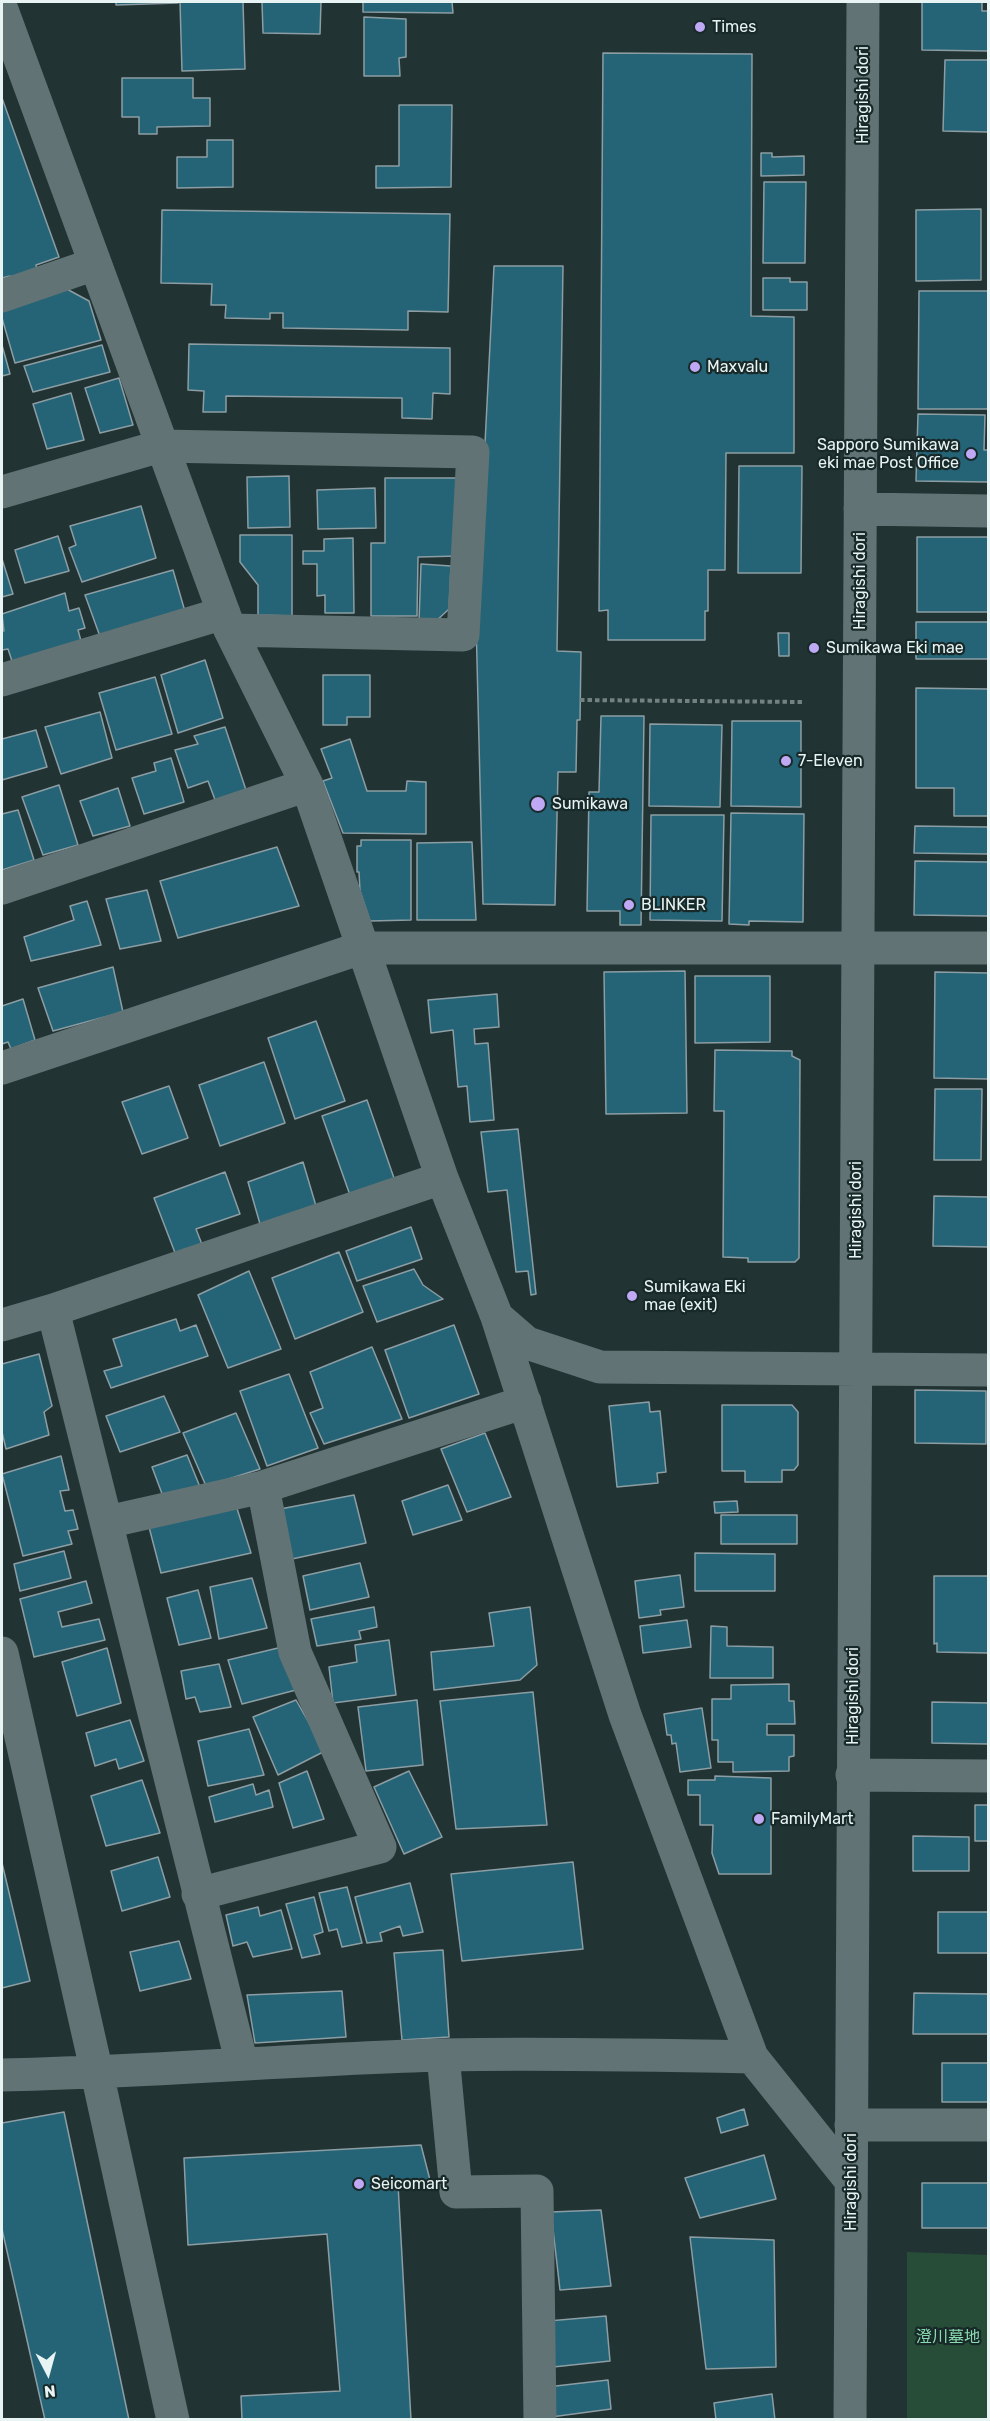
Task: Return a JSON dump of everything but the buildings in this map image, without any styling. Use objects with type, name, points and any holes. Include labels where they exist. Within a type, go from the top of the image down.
[{"type":"street","name":"Hiragishi dori","points":[[850,2420],[863,2]]},
{"type":"street","points":[[2,9],[227,622],[307,785],[361,948],[442,1178],[497,1317],[625,1715],[752,2057],[851,2181]]},
{"type":"street","points":[[2,296],[95,264]]},
{"type":"street","points":[[2,492],[161,446],[473,452],[463,635],[227,622],[2,680]]},
{"type":"street","points":[[860,509],[988,511]]},
{"type":"street","points":[[2,888],[307,785]]},
{"type":"street","points":[[2,1068],[361,948],[988,948]]},
{"type":"street","points":[[2,1325],[53,1310],[442,1178]]},
{"type":"street","points":[[53,1310],[242,2064]]},
{"type":"street","points":[[497,1317],[526,1343],[600,1367],[988,1370]]},
{"type":"street","points":[[107,1522],[263,1487],[525,1402]]},
{"type":"street","points":[[198,1894],[380,1847],[295,1652],[263,1487]]},
{"type":"street","points":[[2,1653],[98,2073],[172,2420]]},
{"type":"street","points":[[852,1775],[988,1776]]},
{"type":"street","points":[[2,2075],[98,2073],[443,2055],[752,2057]]},
{"type":"street","points":[[443,2055],[456,2192],[537,2192],[540,2420]]},
{"type":"street","points":[[851,2125],[988,2125]]},
{"type":"path","points":[[580,700],[803,702]]},
{"type":"green space","name":"澄川墓地","points":[[907,2252],[988,2255],[988,2419],[907,2419]]},
{"type":"place","name":"Times","points":[[700,27]]},
{"type":"place","name":"Maxvalu","points":[[695,367]]},
{"type":"place","name":"Sapporo Sumikawa eki mae Post Office","points":[[971,454]]},
{"type":"place","name":"Sumikawa Eki mae","points":[[814,648]]},
{"type":"place","name":"7-Eleven","points":[[786,761]]},
{"type":"place","name":"Sumikawa","points":[[538,804]]},
{"type":"place","name":"BLINKER","points":[[629,905]]},
{"type":"place","name":"Sumikawa Eki mae (exit)","points":[[632,1296]]},
{"type":"place","name":"FamilyMart","points":[[759,1819]]},
{"type":"place","name":"Seicomart","points":[[359,2184]]}]
